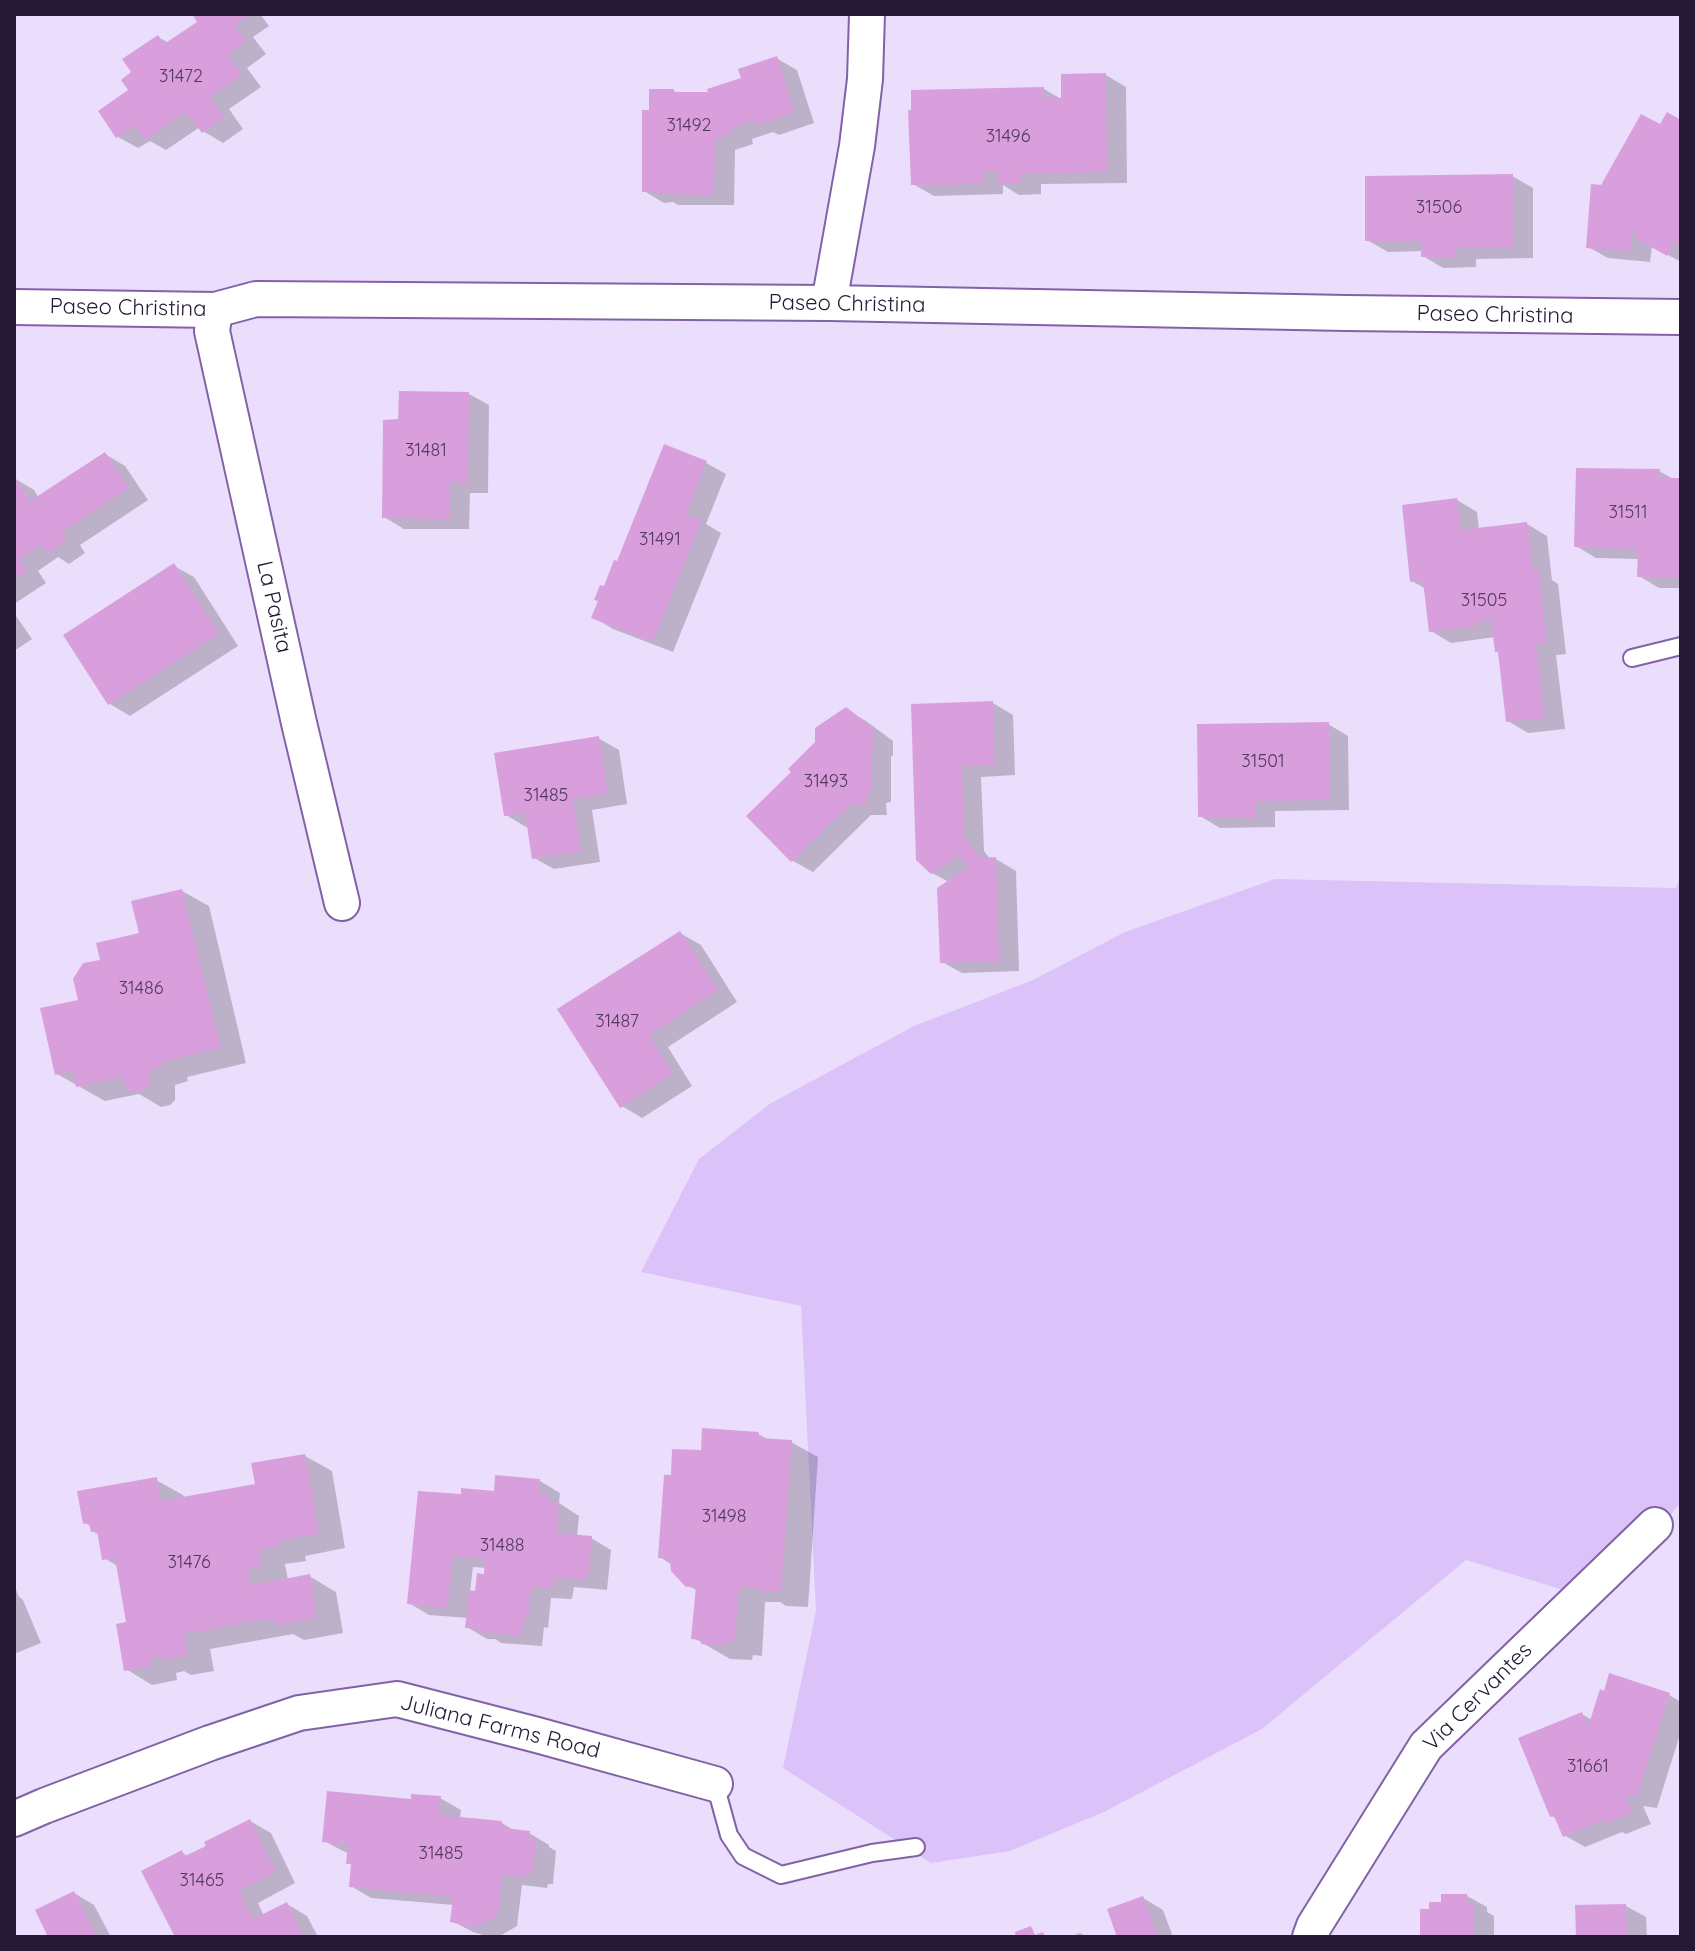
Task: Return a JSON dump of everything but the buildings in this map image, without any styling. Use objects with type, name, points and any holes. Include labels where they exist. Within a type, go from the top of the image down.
[{"type":"street","points":[[829,303],[857,146],[865,79],[867,14]]},
{"type":"street","name":"Paseo Christina","points":[[14,307],[215,310],[256,299],[829,303],[1681,317]]},
{"type":"street","name":"La Pasita","points":[[215,310],[212,331],[342,903]]},
{"type":"street","name":"Via Cervantes","points":[[1310,1937],[1426,1746],[1655,1525]]},
{"type":"street","name":"Juliana Farms Road","points":[[14,1819],[210,1743],[299,1713],[397,1699],[715,1784]]},
{"type":"lane","points":[[1632,658],[1681,646]]},
{"type":"lane","points":[[715,1784],[729,1835],[743,1856],[781,1875],[872,1853],[916,1847]]},
{"type":"shaded area","points":[[1681,875],[1681,1502],[1599,1601],[1466,1560],[1262,1729],[1104,1812],[1010,1851],[931,1863],[783,1768],[816,1611],[801,1306],[641,1272],[699,1159],[771,1103],[914,1026],[1033,980],[1125,932],[1275,879],[1676,888]]}]
